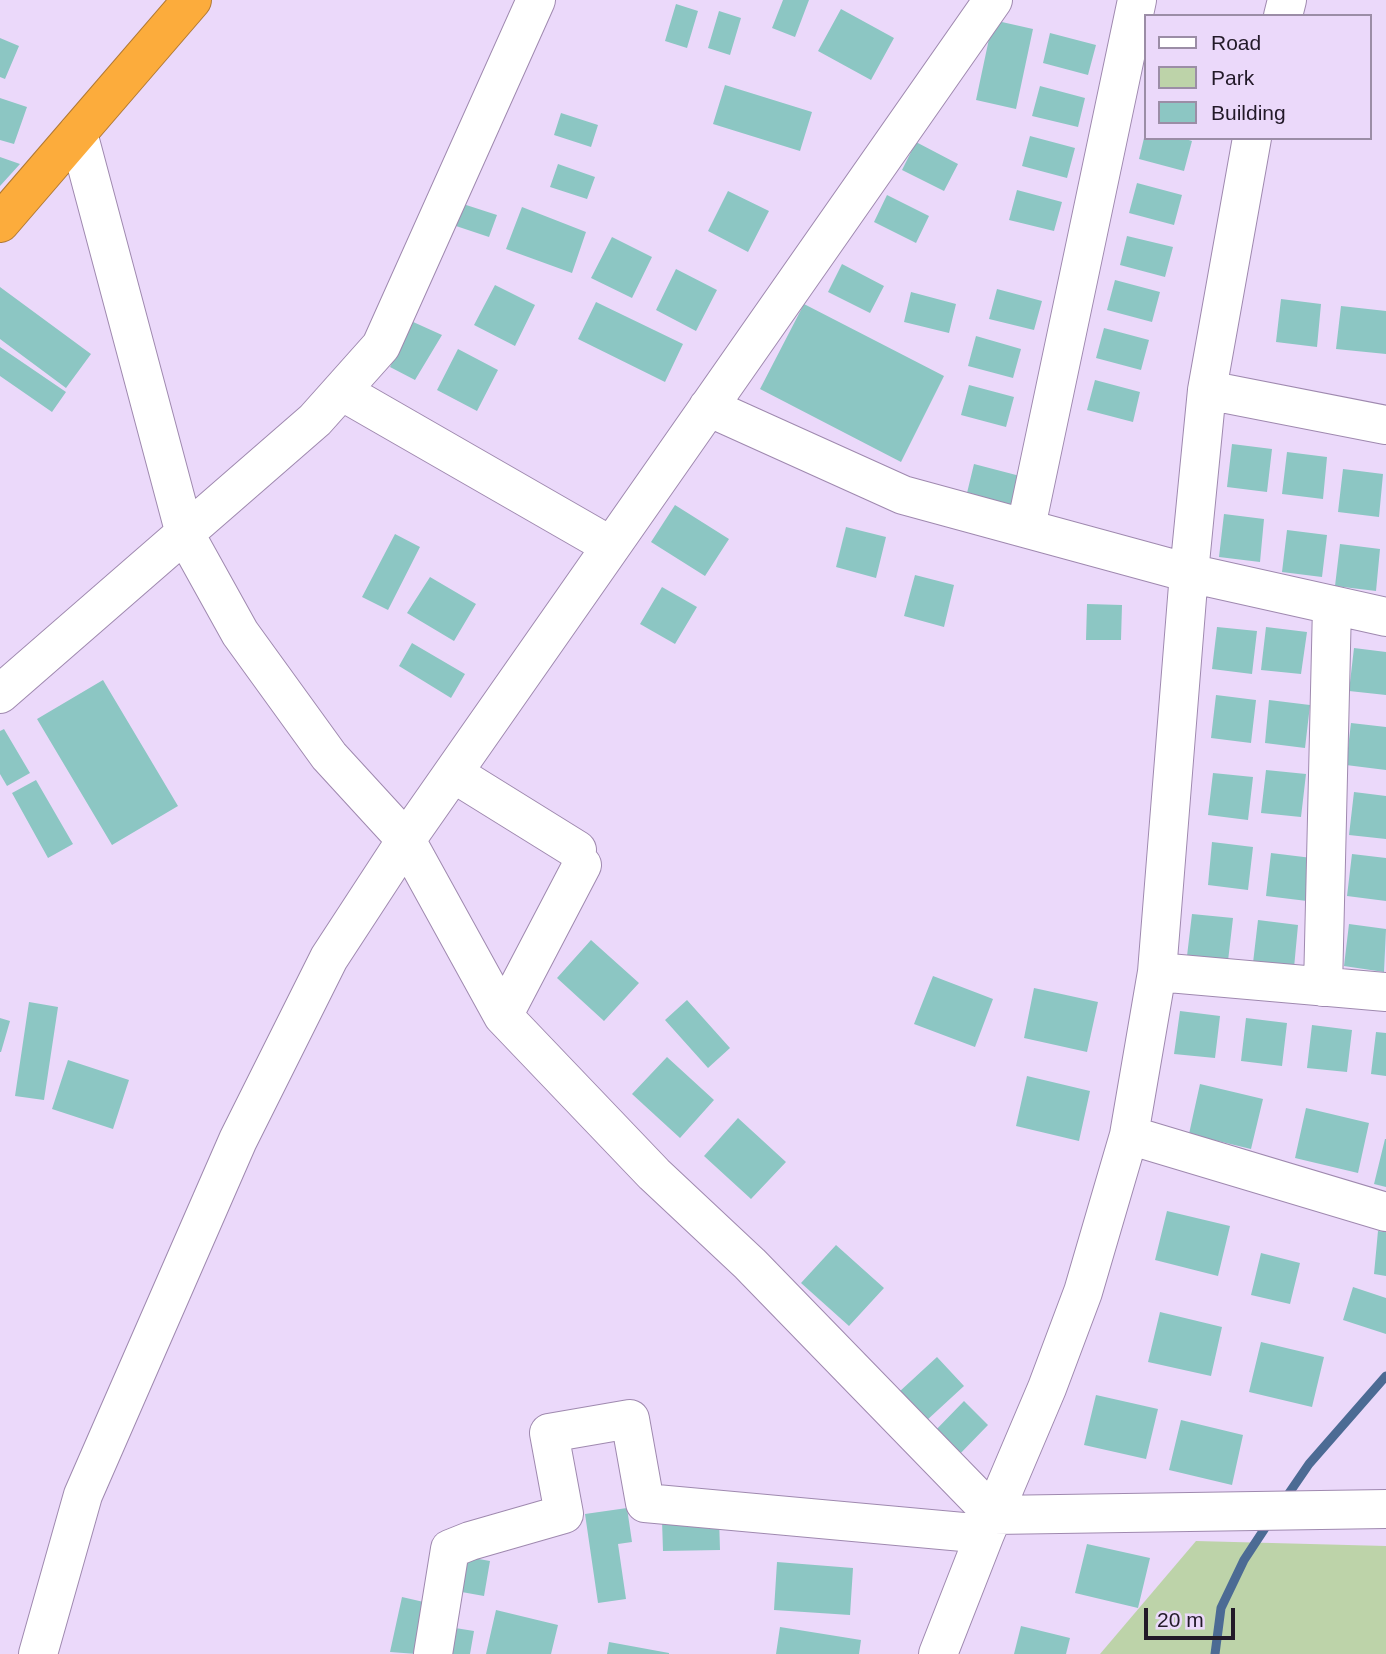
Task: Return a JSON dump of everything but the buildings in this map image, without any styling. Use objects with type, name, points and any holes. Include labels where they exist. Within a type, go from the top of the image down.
[{"type":"highway","points":[[0,223],[192,0]]},
{"type":"street","points":[[0,694],[315,420],[343,392],[381,346],[536,0]]},
{"type":"street","points":[[38,1654],[83,1495],[238,1140],[329,958],[406,840],[992,0]]},
{"type":"street","points":[[1026,527],[1137,0]]},
{"type":"street","points":[[78,132],[185,534],[240,633],[329,756],[406,840],[503,1016],[654,1174],[750,1264],[989,1525]]},
{"type":"street","points":[[939,1654],[1083,1292],[1129,1135],[1157,972],[1189,573],[1207,390],[1252,140]]},
{"type":"street","points":[[1207,390],[1386,425]]},
{"type":"street","points":[[343,392],[611,546]]},
{"type":"street","points":[[708,407],[903,495],[1189,573],[1386,617]]},
{"type":"street","points":[[1323,987],[1332,606]]},
{"type":"street","points":[[453,773],[579,858],[503,1016]]},
{"type":"street","points":[[1157,972],[1386,992]]},
{"type":"street","points":[[1129,1135],[1386,1212]]},
{"type":"street","points":[[433,1654],[450,1549],[564,1514],[549,1433],[630,1419],[645,1503],[989,1525],[1255,1509],[1386,1509]]},
{"type":"green space","points":[[1196,1541],[1386,1546],[1386,1654],[1100,1654]]},
{"type":"waterway","points":[[1285,1499],[1309,1464],[1386,1376]]},
{"type":"waterway","points":[[1215,1654],[1221,1608],[1244,1560],[1269,1522]]}]
